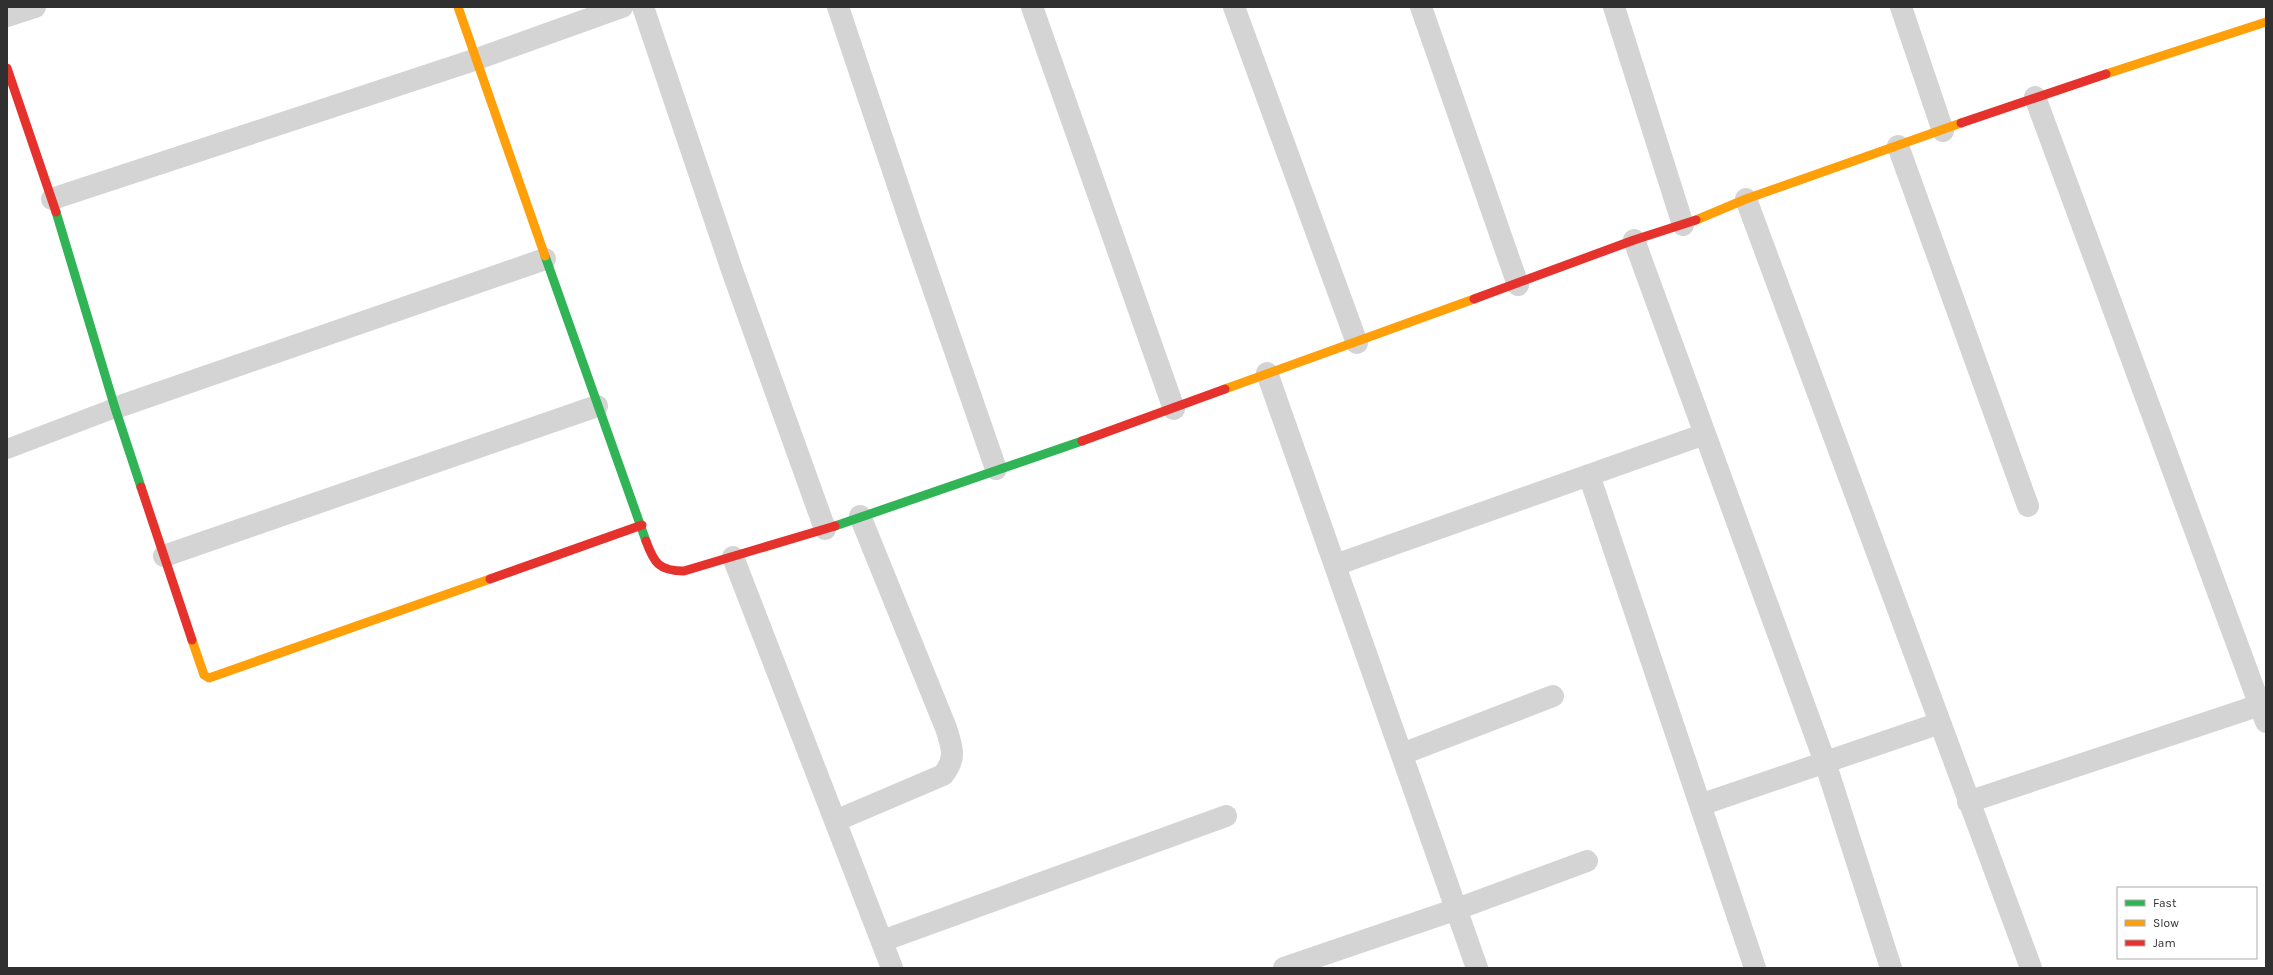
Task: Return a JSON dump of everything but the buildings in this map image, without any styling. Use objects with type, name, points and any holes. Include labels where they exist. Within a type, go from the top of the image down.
[{"type":"street","points":[[7,16],[35,7]]},
{"type":"street","points":[[458,7],[597,406],[642,525],[651,554],[659,567],[668,571],[684,572],[825,529],[1174,408],[1267,373],[1357,343],[1518,285],[1634,240],[1683,225],[1746,199],[1943,131],[2034,97],[2266,22]]},
{"type":"street","points":[[52,199],[477,59],[622,7]]},
{"type":"street","points":[[643,7],[733,273],[825,529]]},
{"type":"street","points":[[838,7],[996,469]]},
{"type":"street","points":[[1032,7],[1174,408]]},
{"type":"street","points":[[1234,7],[1357,343]]},
{"type":"street","points":[[1421,7],[1518,285]]},
{"type":"street","points":[[1614,7],[1683,225]]},
{"type":"street","points":[[1901,7],[1943,131]]},
{"type":"street","points":[[7,68],[52,199],[115,408],[204,675],[209,678],[642,525]]},
{"type":"street","points":[[1968,802],[2264,710],[2034,97]]},
{"type":"street","points":[[1898,146],[2028,506]]},
{"type":"street","points":[[1746,199],[1968,802],[2031,968]]},
{"type":"street","points":[[1634,240],[1825,762],[1891,968]]},
{"type":"street","points":[[115,408],[546,259]]},
{"type":"street","points":[[1267,373],[1477,968]]},
{"type":"street","points":[[164,556],[597,406]]},
{"type":"street","points":[[1335,566],[1705,434]]},
{"type":"street","points":[[1589,475],[1755,968]]},
{"type":"street","points":[[836,821],[943,775],[951,766],[952,749],[946,728],[860,516]]},
{"type":"street","points":[[733,557],[892,968]]},
{"type":"street","points":[[1402,754],[1553,696]]},
{"type":"street","points":[[1700,805],[1940,723]]},
{"type":"street","points":[[882,941],[1226,816]]},
{"type":"street","points":[[1284,968],[1457,909],[1588,861]]},
{"type":"lane","points":[[7,449],[115,408]]},
{"type":"traffic: fast","points":[[56,212],[115,408],[141,487]]},
{"type":"traffic: fast","points":[[545,256],[646,541]]},
{"type":"traffic: fast","points":[[835,526],[1082,441]]},
{"type":"traffic: slow","points":[[458,7],[545,256]]},
{"type":"traffic: slow","points":[[2106,74],[2266,22]]},
{"type":"traffic: slow","points":[[1696,220],[1746,199],[1961,123]]},
{"type":"traffic: slow","points":[[1225,389],[1474,299]]},
{"type":"traffic: slow","points":[[192,640],[204,675],[209,678],[490,579]]},
{"type":"traffic: jam","points":[[7,68],[56,212]]},
{"type":"traffic: jam","points":[[1961,123],[2106,74]]},
{"type":"traffic: jam","points":[[1474,299],[1634,240],[1696,220]]},
{"type":"traffic: jam","points":[[1082,441],[1225,389]]},
{"type":"traffic: jam","points":[[141,487],[192,640]]},
{"type":"traffic: jam","points":[[490,579],[642,525]]},
{"type":"traffic: jam","points":[[646,541],[652,555],[659,564],[663,567],[676,571],[684,571],[835,526]]}]
